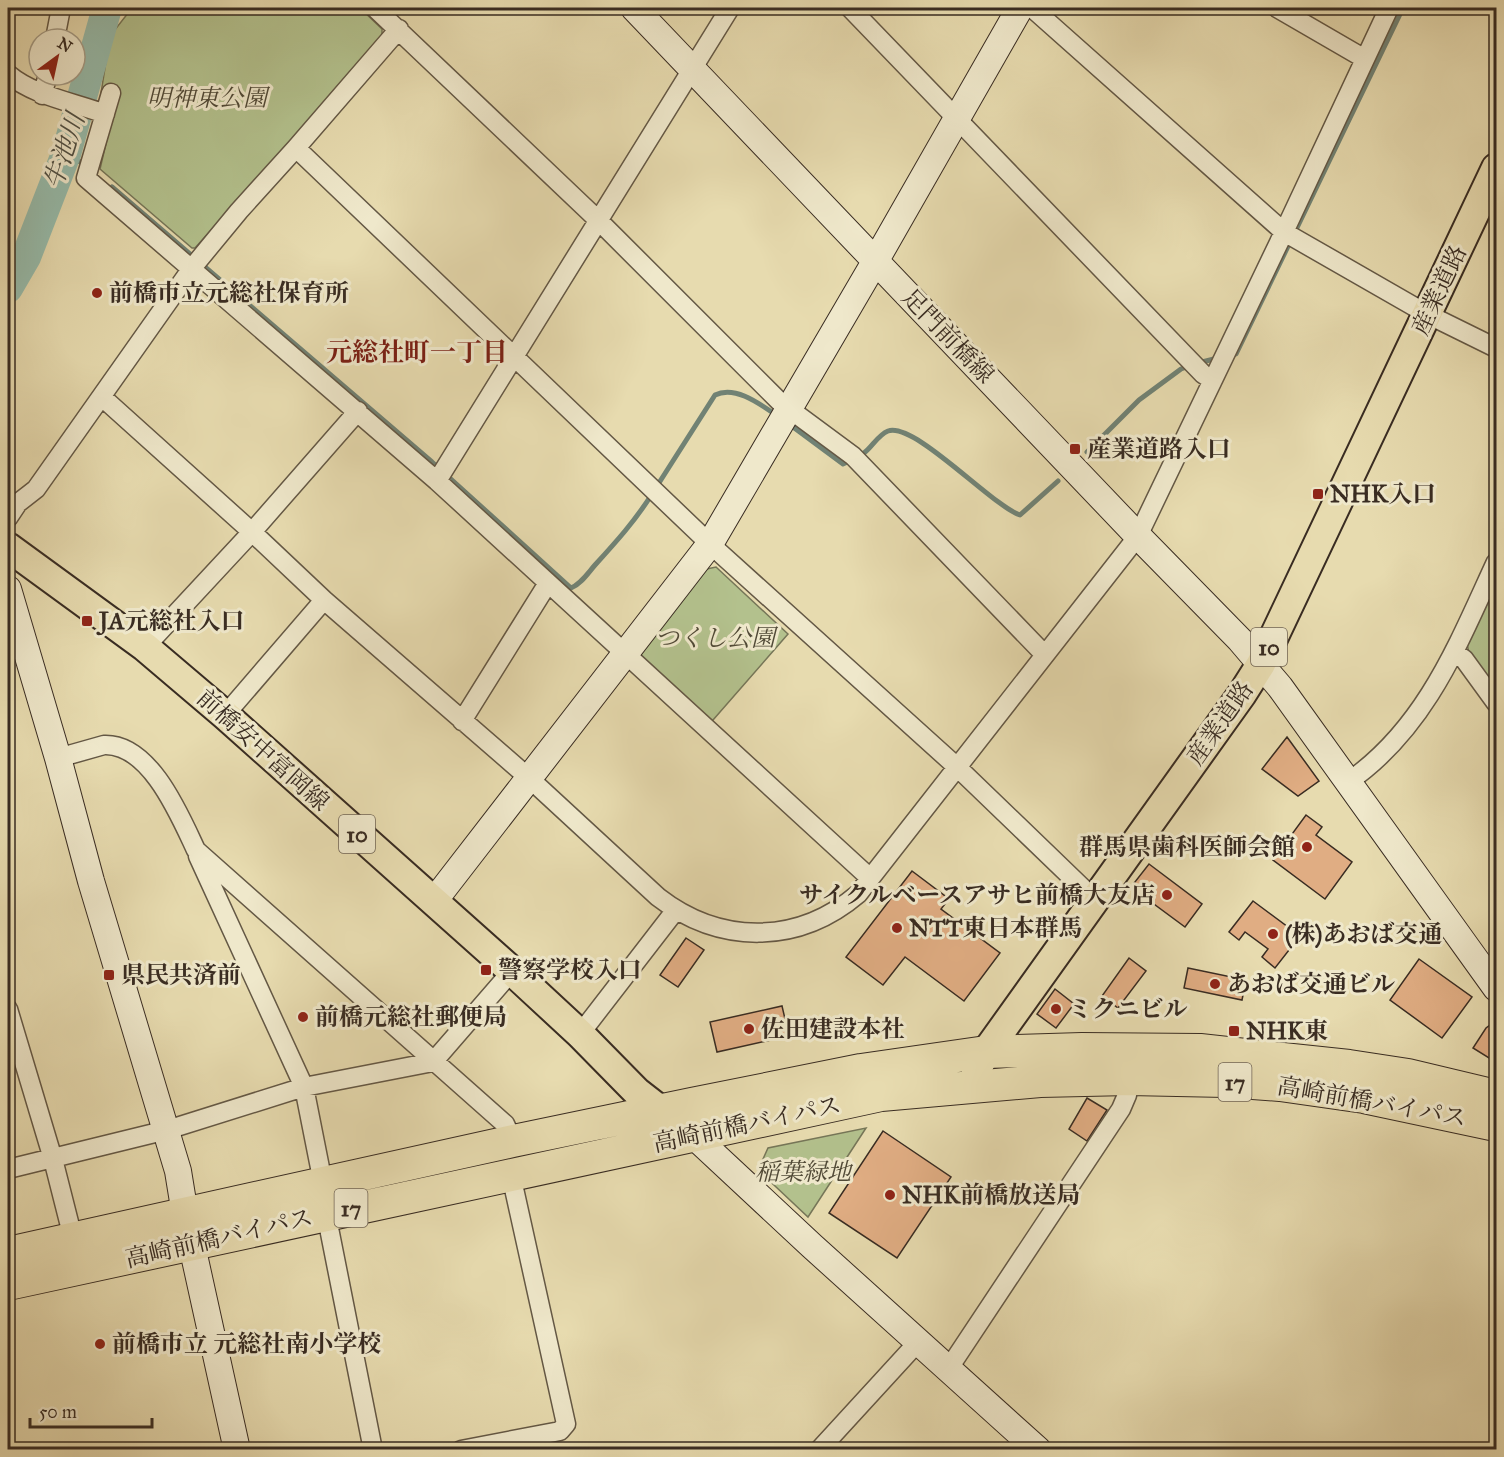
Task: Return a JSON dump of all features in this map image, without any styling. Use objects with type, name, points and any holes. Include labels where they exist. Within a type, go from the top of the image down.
[{"type":"highway","name":"高崎前橋バイパス","points":[[8,1253],[661,1111],[861,1070],[986,1052],[1092,1049],[1211,1051],[1408,1075],[1497,1096]]},
{"type":"highway","name":"高崎前橋バイパス","points":[[8,1284],[694,1136],[780,1115],[881,1095],[973,1085],[1129,1079],[1217,1081],[1290,1086],[1384,1100],[1497,1125]]},
{"type":"main road","name":"産業道路","points":[[973,1085],[977,1069],[986,1052],[1242,694],[1261,664],[1497,168]]},
{"type":"main road","name":"前橋安中富岡線","points":[[8,547],[145,647],[225,715],[512,971],[580,1034],[623,1079],[694,1136]]},
{"type":"street","points":[[57,27],[61,8]]},
{"type":"street","points":[[375,8],[598,220],[788,408],[849,452],[1044,654]]},
{"type":"street","name":"足門前橋線","points":[[634,8],[1240,640],[1280,687],[1497,988]]},
{"type":"street","points":[[437,481],[730,8]]},
{"type":"street","points":[[434,901],[710,544],[1020,8]]},
{"type":"street","points":[[1032,8],[1284,232],[1427,314],[1497,348]]},
{"type":"street","points":[[1277,8],[1365,58]]},
{"type":"street","points":[[102,397],[252,531],[324,600],[529,778],[675,911],[701,923],[728,930],[763,933],[787,931],[809,924],[844,905],[858,894],[1138,536],[1389,8]]},
{"type":"street","points":[[861,11],[957,117],[1203,374],[1212,380]]},
{"type":"street","points":[[8,518],[18,503],[36,489],[192,268],[399,29]]},
{"type":"street","points":[[8,74],[42,95],[63,99],[100,112]]},
{"type":"street","points":[[42,95],[44,87]]},
{"type":"street","points":[[111,93],[100,112],[86,178],[437,481],[870,878]]},
{"type":"street","points":[[296,148],[710,544],[957,768],[1094,899]]},
{"type":"street","points":[[145,647],[358,411]]},
{"type":"street","points":[[1348,782],[1400,737],[1426,700],[1454,652],[1497,562]]},
{"type":"street","points":[[462,721],[548,583]]},
{"type":"street","points":[[8,589],[16,649],[58,758],[91,881],[167,1130],[237,1449]]},
{"type":"street","points":[[225,715],[324,600]]},
{"type":"street","points":[[1454,652],[1464,659],[1497,703]]},
{"type":"street","points":[[58,758],[112,745],[145,763],[177,809],[304,1087],[323,1183]]},
{"type":"street","points":[[196,850],[505,1124],[513,1142]]},
{"type":"street","points":[[580,1034],[675,911]]},
{"type":"street","points":[[8,1169],[167,1130],[304,1087],[433,1062],[512,971]]},
{"type":"street","points":[[8,1009],[53,1159],[73,1238]]},
{"type":"street","points":[[948,1368],[1121,1109],[1128,1095],[1129,1079]]},
{"type":"street","points":[[694,1136],[1038,1449]]},
{"type":"street","points":[[461,1449],[560,1431],[566,1424],[511,1175]]},
{"type":"street","points":[[326,1214],[373,1449]]},
{"type":"street","points":[[819,1449],[918,1341]]},
{"type":"green space","name":"明神東公園","points":[[132,8],[360,8],[382,29],[382,39],[195,248],[192,248],[100,169],[115,105],[99,106],[110,36]]},
{"type":"green space","name":"つくし公園","points":[[716,567],[788,634],[713,720],[702,721],[640,663],[639,652],[702,570]]},
{"type":"green space","points":[[1496,579],[1496,690],[1469,654],[1467,643]]},
{"type":"green space","name":"稲葉緑地","points":[[866,1128],[808,1217],[758,1170],[768,1148]]},
{"type":"building","points":[[1287,737],[1319,781],[1298,796],[1262,769]]},
{"type":"building","name":"群馬県歯科医師会館","points":[[1306,815],[1322,827],[1316,835],[1352,862],[1325,899],[1273,860]]},
{"type":"building","name":"サイクルベースアサヒ前橋大友店","points":[[1149,864],[1202,904],[1185,927],[1131,887]]},
{"type":"building","points":[[912,871],[949,899],[941,909],[1000,953],[964,1001],[905,957],[883,985],[846,957]]},
{"type":"building","name":"(株)あおば交通","points":[[1253,901],[1300,936],[1275,968],[1262,957],[1268,949],[1245,932],[1239,940],[1229,932]]},
{"type":"building","points":[[686,938],[704,950],[678,987],[660,975]]},
{"type":"building","points":[[1129,958],[1146,971],[1118,1008],[1102,996]]},
{"type":"building","points":[[1419,959],[1472,997],[1442,1038],[1390,1000]]},
{"type":"building","name":"あおば交通ビル","points":[[1188,968],[1246,980],[1242,1000],[1184,988]]},
{"type":"building","name":"ミクニビル","points":[[1055,989],[1074,1004],[1056,1028],[1037,1014]]},
{"type":"building","name":"佐田建設本社","points":[[782,1006],[789,1036],[717,1052],[710,1022]]},
{"type":"building","points":[[1497,1020],[1497,1063],[1473,1048],[1486,1028]]},
{"type":"building","points":[[1087,1098],[1107,1110],[1087,1141],[1069,1129]]},
{"type":"building","name":"NHK前橋放送局","points":[[883,1131],[951,1177],[897,1258],[829,1213]]},
{"type":"waterway","name":"牛池川","points":[[8,288],[26,257],[66,154],[107,8]]},
{"type":"waterway","points":[[1230,356],[1236,354],[1403,8]]},
{"type":"waterway","points":[[66,154],[82,163]]},
{"type":"waterway","points":[[112,187],[432,462],[571,588],[584,578],[618,540],[652,494]]},
{"type":"waterway","points":[[1198,363],[1218,358]]},
{"type":"waterway","points":[[1087,452],[1139,400],[1181,369],[1189,366]]},
{"type":"waterway","points":[[657,486],[715,395],[731,392],[739,394],[755,401],[776,415]]},
{"type":"waterway","points":[[789,424],[843,464],[864,453],[884,433],[900,432],[934,451],[1007,508],[1020,515],[1058,481]]},
{"type":"place","name":"前橋市立元総社保育所","points":[[97,293]]},
{"type":"place","name":"産業道路入口","points":[[1075,449]]},
{"type":"place","name":"NHK入口","points":[[1318,494]]},
{"type":"place","name":"JA元総社入口","points":[[87,621]]},
{"type":"place","name":"群馬県歯科医師会館","points":[[1307,847]]},
{"type":"place","name":"サイクルベースアサヒ前橋大友店","points":[[1167,895]]},
{"type":"place","name":"NTT東日本群馬","points":[[897,928]]},
{"type":"place","name":"(株)あおば交通","points":[[1273,934]]},
{"type":"place","name":"警察学校入口","points":[[486,970]]},
{"type":"place","name":"県民共済前","points":[[109,975]]},
{"type":"place","name":"あおば交通ビル","points":[[1215,984]]},
{"type":"place","name":"ミクニビル","points":[[1056,1009]]},
{"type":"place","name":"前橋元総社郵便局","points":[[303,1017]]},
{"type":"place","name":"佐田建設本社","points":[[749,1029]]},
{"type":"place","name":"NHK東","points":[[1234,1031]]},
{"type":"place","name":"NHK前橋放送局","points":[[890,1195]]},
{"type":"place","name":"前橋市立 元総社南小学校","points":[[100,1344]]},
{"type":"district","name":"元総社町一丁目","points":[[417,352]]}]
